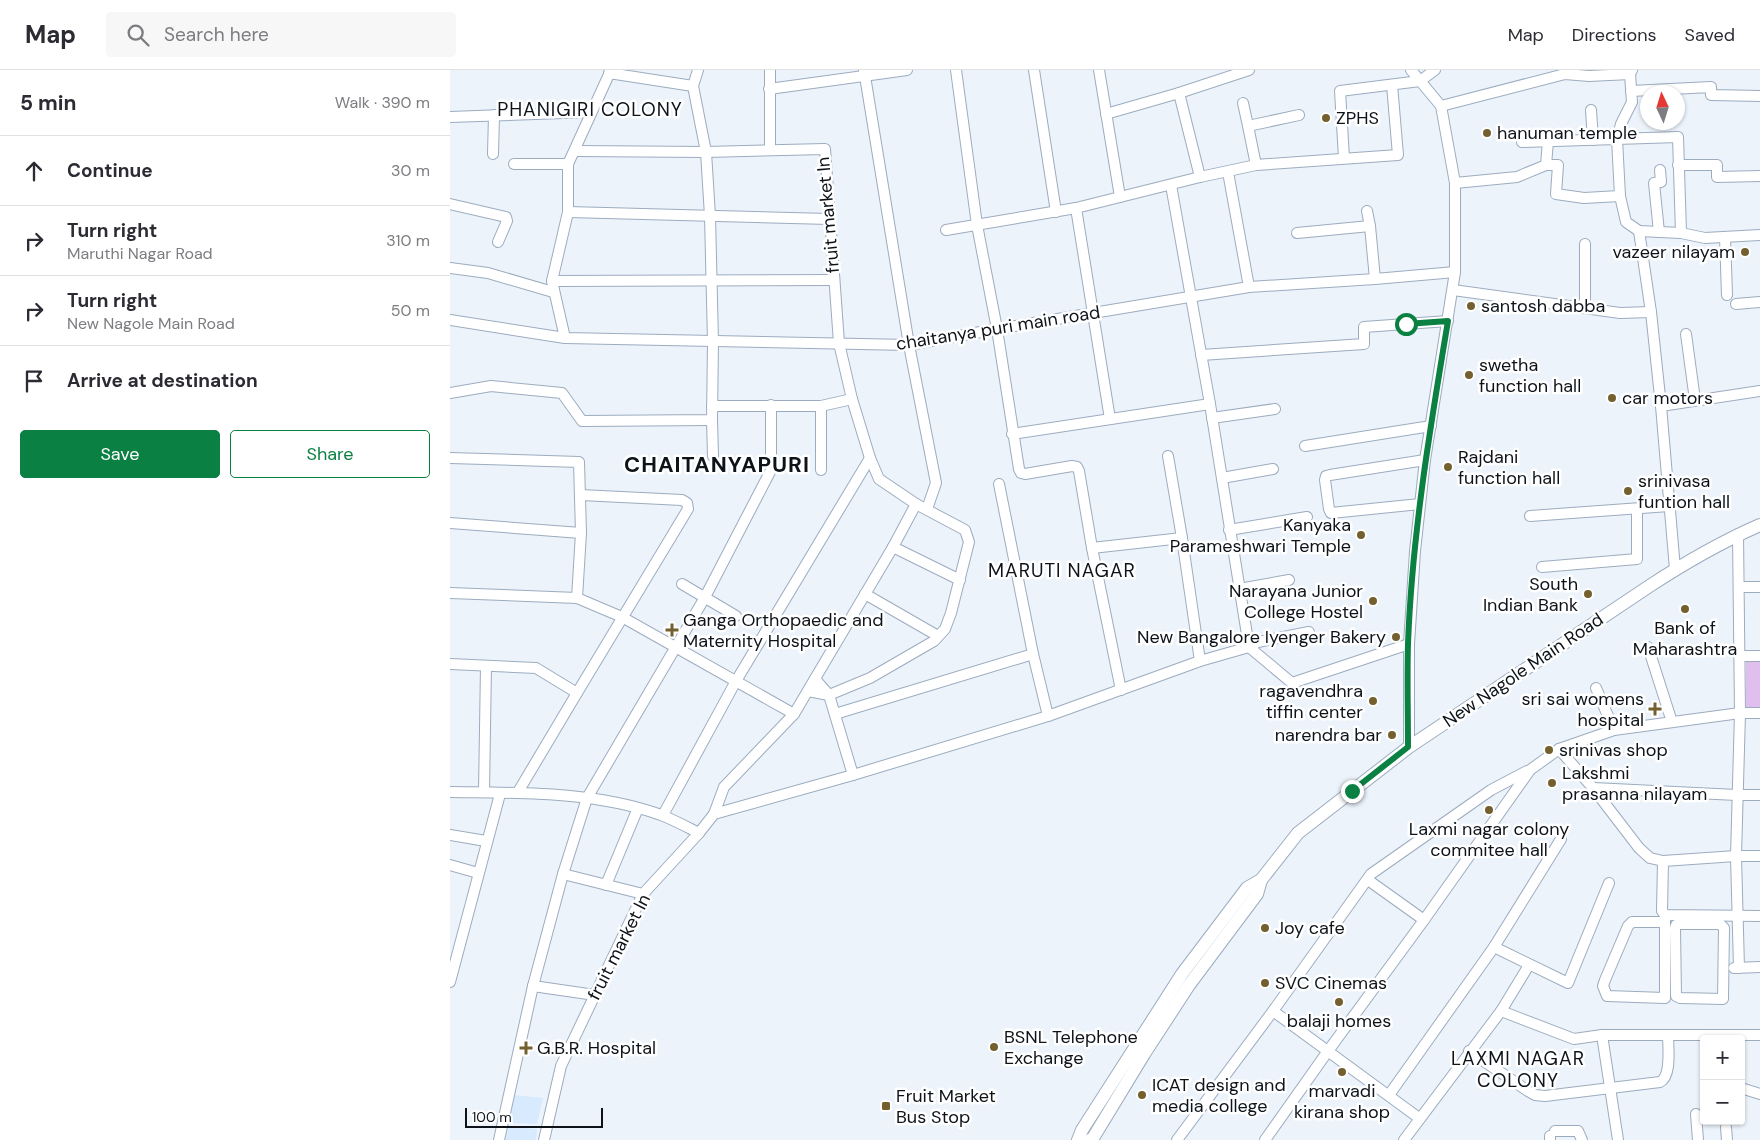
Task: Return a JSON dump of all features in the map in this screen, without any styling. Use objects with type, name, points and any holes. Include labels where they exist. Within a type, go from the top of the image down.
[{"type":"street","points":[[698,70],[693,86],[706,152],[710,216],[713,456]]},
{"type":"street","points":[[770,70],[770,149]]},
{"type":"street","points":[[769,89],[865,73],[906,70]]},
{"type":"street","points":[[956,70],[977,224],[997,329],[1012,434],[1020,473],[1025,474],[1077,467],[1122,690]]},
{"type":"street","points":[[1034,70],[1056,212]]},
{"type":"street","points":[[1099,70],[1120,197]]},
{"type":"street","points":[[1106,114],[1249,70]]},
{"type":"street","points":[[1408,747],[1408,644],[1420,504],[1425,460],[1455,272],[1455,183],[1441,106],[1410,70]]},
{"type":"street","points":[[1344,158],[1340,91],[1420,81],[1435,70]]},
{"type":"street","points":[[565,338],[552,281],[568,212],[568,164],[610,71],[693,86]]},
{"type":"street","points":[[1441,106],[1564,72],[1589,76],[1631,72],[1632,102],[1621,124],[1617,139],[1620,196],[1626,222],[1639,231],[1681,233],[1705,238],[1760,235]]},
{"type":"street","points":[[865,73],[909,345],[936,483],[927,509]]},
{"type":"street","points":[[946,230],[1076,208],[1256,165],[1398,155],[1392,85]]},
{"type":"street","points":[[1631,91],[1711,87],[1711,95],[1760,96]]},
{"type":"street","points":[[1179,93],[1200,177]]},
{"type":"street","points":[[1243,103],[1256,165]]},
{"type":"street","points":[[1591,110],[1593,140]]},
{"type":"street","points":[[450,117],[591,112]]},
{"type":"street","points":[[1248,126],[1299,114]]},
{"type":"street","points":[[493,154],[494,115]]},
{"type":"street","points":[[1522,142],[1678,136],[1681,233]]},
{"type":"street","points":[[1546,165],[1548,141]]},
{"type":"street","name":"fruit market ln","points":[[574,151],[706,152],[825,149],[839,343],[852,399],[870,458],[879,479],[916,504],[965,530],[968,542],[952,613],[945,629],[934,641],[870,678],[829,695]]},
{"type":"street","points":[[514,164],[568,164]]},
{"type":"street","points":[[1455,183],[1516,177],[1546,165],[1558,165],[1556,194],[1584,198],[1620,196]]},
{"type":"street","points":[[1678,165],[1717,166],[1717,177],[1760,176]]},
{"type":"street","points":[[1659,232],[1654,183],[1661,182],[1660,170]]},
{"type":"street","points":[[1228,172],[1249,287]]},
{"type":"street","points":[[1172,185],[1202,355],[1249,647],[1292,683],[1408,644]]},
{"type":"street","points":[[450,204],[506,217],[498,242]]},
{"type":"street","points":[[1076,208],[1110,419]]},
{"type":"street","points":[[1367,210],[1375,279]]},
{"type":"street","points":[[568,212],[830,219]]},
{"type":"street","points":[[1297,233],[1370,226]]},
{"type":"street","points":[[1639,231],[1651,312],[1675,569]]},
{"type":"street","points":[[1725,237],[1727,295]]},
{"type":"street","points":[[1585,244],[1585,308]]},
{"type":"street","points":[[450,268],[488,273],[553,292]]},
{"type":"street","name":"chaitanya puri main road","points":[[450,320],[565,338],[909,345],[1249,287],[1455,272]]},
{"type":"street","points":[[552,281],[834,280]]},
{"type":"street","points":[[1453,290],[1620,313],[1651,312]]},
{"type":"street","points":[[1736,304],[1760,302]]},
{"type":"street","points":[[1202,355],[1364,344],[1364,327],[1448,321]]},
{"type":"street","points":[[1686,334],[1695,400]]},
{"type":"street","points":[[450,393],[492,386],[562,393],[582,421],[712,420]]},
{"type":"street","points":[[1661,406],[1760,391]]},
{"type":"street","points":[[712,406],[821,406],[852,399]]},
{"type":"street","points":[[1012,434],[1210,404]]},
{"type":"street","points":[[499,1140],[533,986],[563,874],[587,798],[704,599],[771,470],[771,405]]},
{"type":"street","points":[[821,406],[821,470]]},
{"type":"street","points":[[1212,418],[1275,409]]},
{"type":"street","points":[[1305,446],[1431,426]]},
{"type":"street","points":[[1168,456],[1200,661]]},
{"type":"street","points":[[450,458],[580,462],[581,533],[577,598]]},
{"type":"street","points":[[663,816],[736,681],[870,458]]},
{"type":"street","points":[[1420,504],[1332,513],[1329,509],[1325,480],[1326,476],[1330,475],[1425,460]]},
{"type":"street","points":[[1222,478],[1274,469]]},
{"type":"street","points":[[999,484],[1033,654],[1048,716]]},
{"type":"street","points":[[518,792],[688,509],[687,503],[682,500],[581,495]]},
{"type":"street","name":"fruit market ln","points":[[544,1140],[561,1066],[643,894],[714,814],[724,787],[794,714],[916,504]]},
{"type":"street","points":[[1530,516],[1670,506]]},
{"type":"street","points":[[1542,568],[1637,559],[1637,509]]},
{"type":"street","points":[[1229,530],[1307,517]]},
{"type":"street","points":[[450,523],[581,533]]},
{"type":"street","name":"New Nagole Main Road","points":[[1261,880],[1298,833],[1408,747],[1675,569],[1738,534],[1760,525]]},
{"type":"street","points":[[1738,534],[1740,713],[1736,795],[1738,968]]},
{"type":"street","points":[[1092,548],[1182,538]]},
{"type":"street","points":[[893,546],[960,580]]},
{"type":"street","points":[[1239,589],[1289,580]]},
{"type":"street","points":[[682,584],[704,599],[736,616]]},
{"type":"street","points":[[1739,587],[1760,587]]},
{"type":"street","points":[[450,593],[577,598],[622,617],[794,714]]},
{"type":"street","points":[[865,594],[938,636]]},
{"type":"street","points":[[714,814],[852,776],[1048,716],[1200,661],[1249,647],[1258,642],[1309,632]]},
{"type":"street","points":[[1648,647],[1672,722]]},
{"type":"street","points":[[835,714],[1033,654]]},
{"type":"street","points":[[1739,656],[1760,656]]},
{"type":"street","points":[[450,664],[536,668],[577,693]]},
{"type":"street","points":[[484,792],[486,666]]},
{"type":"street","points":[[815,679],[829,695],[852,776]]},
{"type":"street","points":[[1596,688],[1614,730]]},
{"type":"street","points":[[808,691],[829,695]]},
{"type":"street","points":[[1177,1140],[1274,1011],[1371,874],[1491,790],[1530,770],[1559,749],[1614,730],[1740,713],[1760,713]]},
{"type":"street","points":[[1559,749],[1593,788],[1639,848],[1650,858],[1663,861],[1760,856]]},
{"type":"street","points":[[1265,1140],[1530,770]]},
{"type":"street","points":[[1593,788],[1760,795]]},
{"type":"street","points":[[450,792],[500,794],[518,792],[587,798],[638,808],[663,816],[699,833]]},
{"type":"street","points":[[450,982],[500,794]]},
{"type":"street","points":[[606,885],[638,808]]},
{"type":"street","points":[[450,835],[486,841]]},
{"type":"street","points":[[1388,1096],[1494,947],[1561,839]]},
{"type":"street","points":[[1663,861],[1662,911],[1665,919],[1665,998],[1607,996],[1604,990],[1605,980],[1628,926],[1632,922],[1665,919],[1760,916]]},
{"type":"street","points":[[450,865],[478,872]]},
{"type":"street","points":[[563,874],[643,894]]},
{"type":"street","points":[[1078,1140],[1082,1130],[1182,974],[1247,888],[1261,880]]},
{"type":"street","points":[[1090,1140],[1189,984],[1257,894],[1261,880]]},
{"type":"street","points":[[1368,880],[1424,920]]},
{"type":"street","points":[[1494,947],[1568,984],[1609,883]]},
{"type":"street","points":[[1720,924],[1724,928],[1724,932],[1723,999],[1680,998],[1676,996],[1676,925],[1720,924]]},
{"type":"street","points":[[1724,932],[1738,932]]},
{"type":"street","points":[[1404,1140],[1469,1051],[1501,1011],[1529,965]]},
{"type":"street","points":[[1724,968],[1760,967]]},
{"type":"street","points":[[533,986],[595,995]]},
{"type":"street","points":[[1274,1011],[1419,1118]]},
{"type":"street","points":[[1501,1011],[1574,1039],[1602,1035],[1700,1036]]},
{"type":"street","points":[[1602,1035],[1618,1140]]},
{"type":"street","points":[[1469,1051],[1536,1095],[1545,1096],[1660,1082],[1664,1080],[1667,1073],[1668,1035]]},
{"type":"street","points":[[1745,1036],[1760,1035]]},
{"type":"street","points":[[1745,1089],[1760,1094]]},
{"type":"street","points":[[1696,1114],[1698,1140]]},
{"type":"street","points":[[1726,1127],[1727,1140]]},
{"type":"street","points":[[1552,1136],[1574,1130],[1578,1131],[1582,1140]]},
{"type":"shaded area","points":[[1746,661],[1760,661],[1760,708],[1746,707]]},
{"type":"shaded area","points":[[513,1095],[543,1098],[537,1124],[507,1123]]},
{"type":"shaded area","points":[[509,1127],[537,1129],[536,1140],[505,1140]]},
{"type":"place","name":"ZPHS","points":[[1326,118]]},
{"type":"place","name":"hanuman temple","points":[[1487,133]]},
{"type":"place","name":"vazeer nilayam","points":[[1745,252]]},
{"type":"place","name":"santosh dabba","points":[[1471,306]]},
{"type":"place","name":"swetha function hall","points":[[1469,375]]},
{"type":"place","name":"car motors","points":[[1612,398]]},
{"type":"place","name":"Rajdani function hall","points":[[1448,467]]},
{"type":"place","name":"srinivasa funtion hall","points":[[1628,491]]},
{"type":"place","name":"Kanyaka Parameshwari Temple","points":[[1361,535]]},
{"type":"place","name":"South Indian Bank","points":[[1588,594]]},
{"type":"place","name":"Narayana Junior College Hostel","points":[[1373,601]]},
{"type":"place","name":"Bank of Maharashtra","points":[[1685,609]]},
{"type":"place","name":"Ganga Orthopaedic and Maternity Hospital","points":[[672,630]]},
{"type":"place","name":"New Bangalore Iyenger Bakery","points":[[1396,637]]},
{"type":"place","name":"ragavendhra tiffin center","points":[[1373,701]]},
{"type":"place","name":"sri sai womens hospital","points":[[1655,709]]},
{"type":"place","name":"narendra bar","points":[[1392,735]]},
{"type":"place","name":"srinivas shop","points":[[1549,750]]},
{"type":"place","name":"Lakshmi prasanna nilayam","points":[[1552,783]]},
{"type":"place","name":"Laxmi nagar colony commitee hall","points":[[1489,810]]},
{"type":"place","name":"Joy cafe","points":[[1265,928]]},
{"type":"place","name":"SVC Cinemas","points":[[1265,983]]},
{"type":"place","name":"balaji homes","points":[[1339,1002]]},
{"type":"place","name":"BSNL Telephone Exchange","points":[[994,1047]]},
{"type":"place","name":"G.B.R. Hospital","points":[[526,1048]]},
{"type":"place","name":"marvadi kirana shop","points":[[1342,1072]]},
{"type":"place","name":"ICAT design and media college","points":[[1142,1095]]},
{"type":"place","name":"Fruit Market Bus Stop","points":[[886,1106]]},
{"type":"district","name":"PHANIGIRI COLONY","points":[[590,109]]},
{"type":"district","name":"CHAITANYAPURI","points":[[717,464]]},
{"type":"district","name":"MARUTI NAGAR","points":[[1062,570]]},
{"type":"district","name":"LAXMI NAGAR COLONY","points":[[1518,1069]]},
{"type":"route","points":[[1352,791],[1408,747],[1408,644],[1415,551],[1425,460],[1448,321],[1406,324]]}]
